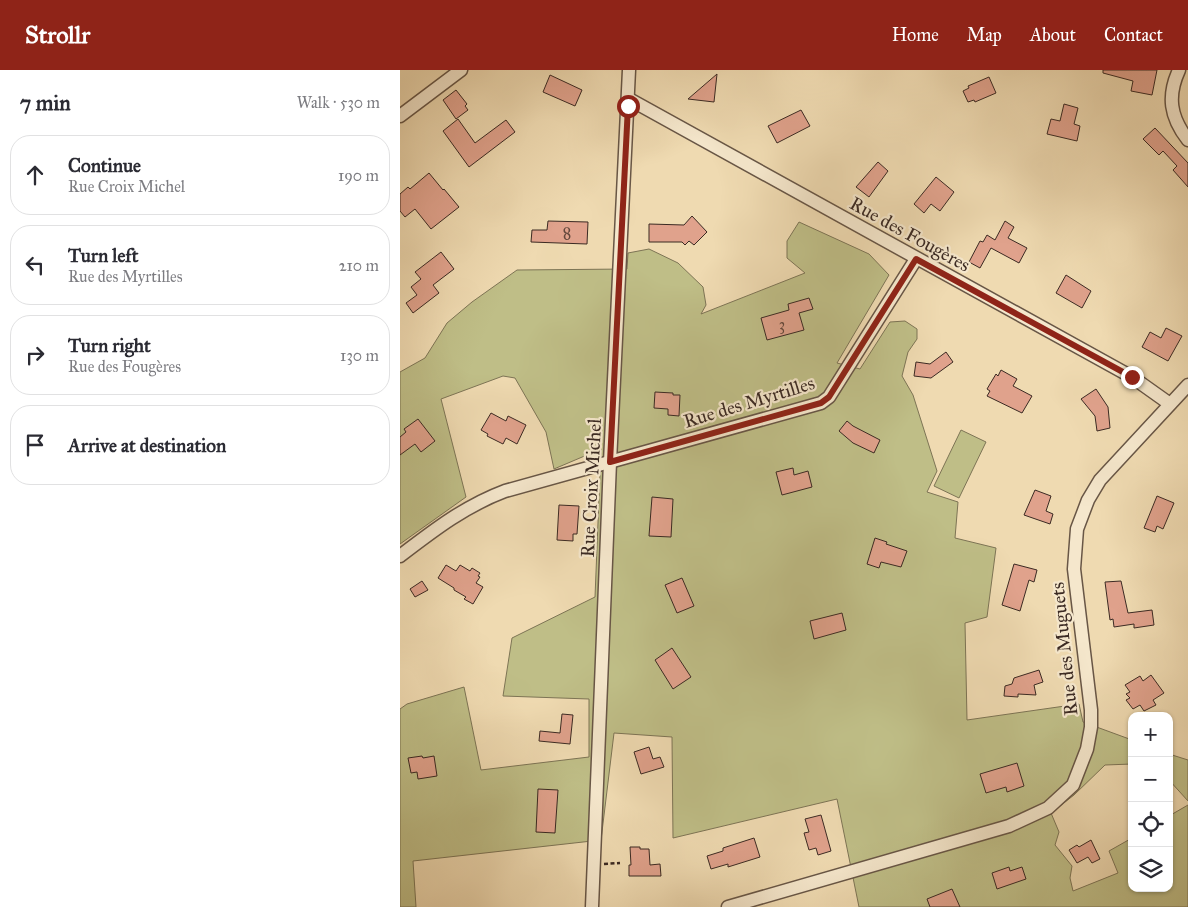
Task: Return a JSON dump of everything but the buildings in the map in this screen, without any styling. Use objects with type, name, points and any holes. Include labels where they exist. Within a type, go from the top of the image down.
[{"type":"street","points":[[400,116],[461,70]]},
{"type":"street","name":"Rue Croix Michel","points":[[592,907],[610,462],[629,70]]},
{"type":"street","points":[[1179,70],[1172,87],[1172,109],[1177,122],[1188,140]]},
{"type":"street","name":"Rue des Fougères","points":[[629,99],[1132,377],[1170,404]]},
{"type":"street","name":"Rue des Myrtilles","points":[[400,556],[444,523],[481,500],[505,491],[821,403],[829,397],[916,259]]},
{"type":"street","name":"Rue des Muguets","points":[[728,907],[1009,826],[1048,808],[1073,785],[1087,749],[1091,721],[1074,569],[1077,529],[1088,500],[1100,480],[1188,385]]},
{"type":"shaded area","points":[[799,222],[869,254],[889,275],[837,363],[860,369],[890,322],[905,321],[917,329],[917,339],[908,352],[902,376],[913,395],[937,471],[927,492],[958,502],[955,538],[996,548],[987,617],[965,623],[967,720],[1079,704],[1083,722],[1128,739],[1128,764],[1105,765],[1074,795],[1051,813],[1059,832],[1055,845],[1072,866],[1070,878],[1073,891],[1118,873],[1109,851],[1128,840],[1128,892],[1173,892],[1173,814],[1188,805],[1188,907],[859,907],[837,799],[673,838],[672,737],[614,733],[601,840],[413,861],[416,907],[400,907],[400,709],[407,704],[464,687],[481,770],[589,757],[589,699],[503,696],[512,638],[595,597],[601,449],[554,469],[546,432],[515,378],[503,376],[441,399],[466,497],[400,544],[400,372],[425,358],[447,323],[472,302],[517,270],[627,269],[628,253],[649,249],[678,263],[703,287],[706,305],[701,314],[805,273],[787,258],[787,241]]},
{"type":"shaded area","points":[[961,430],[986,442],[959,498],[934,486]]},
{"type":"shaded area","points":[[1173,755],[1188,760],[1188,801],[1173,784]]},
{"type":"route","points":[[628,106],[610,462],[821,403],[829,397],[916,259],[1132,377]]}]
